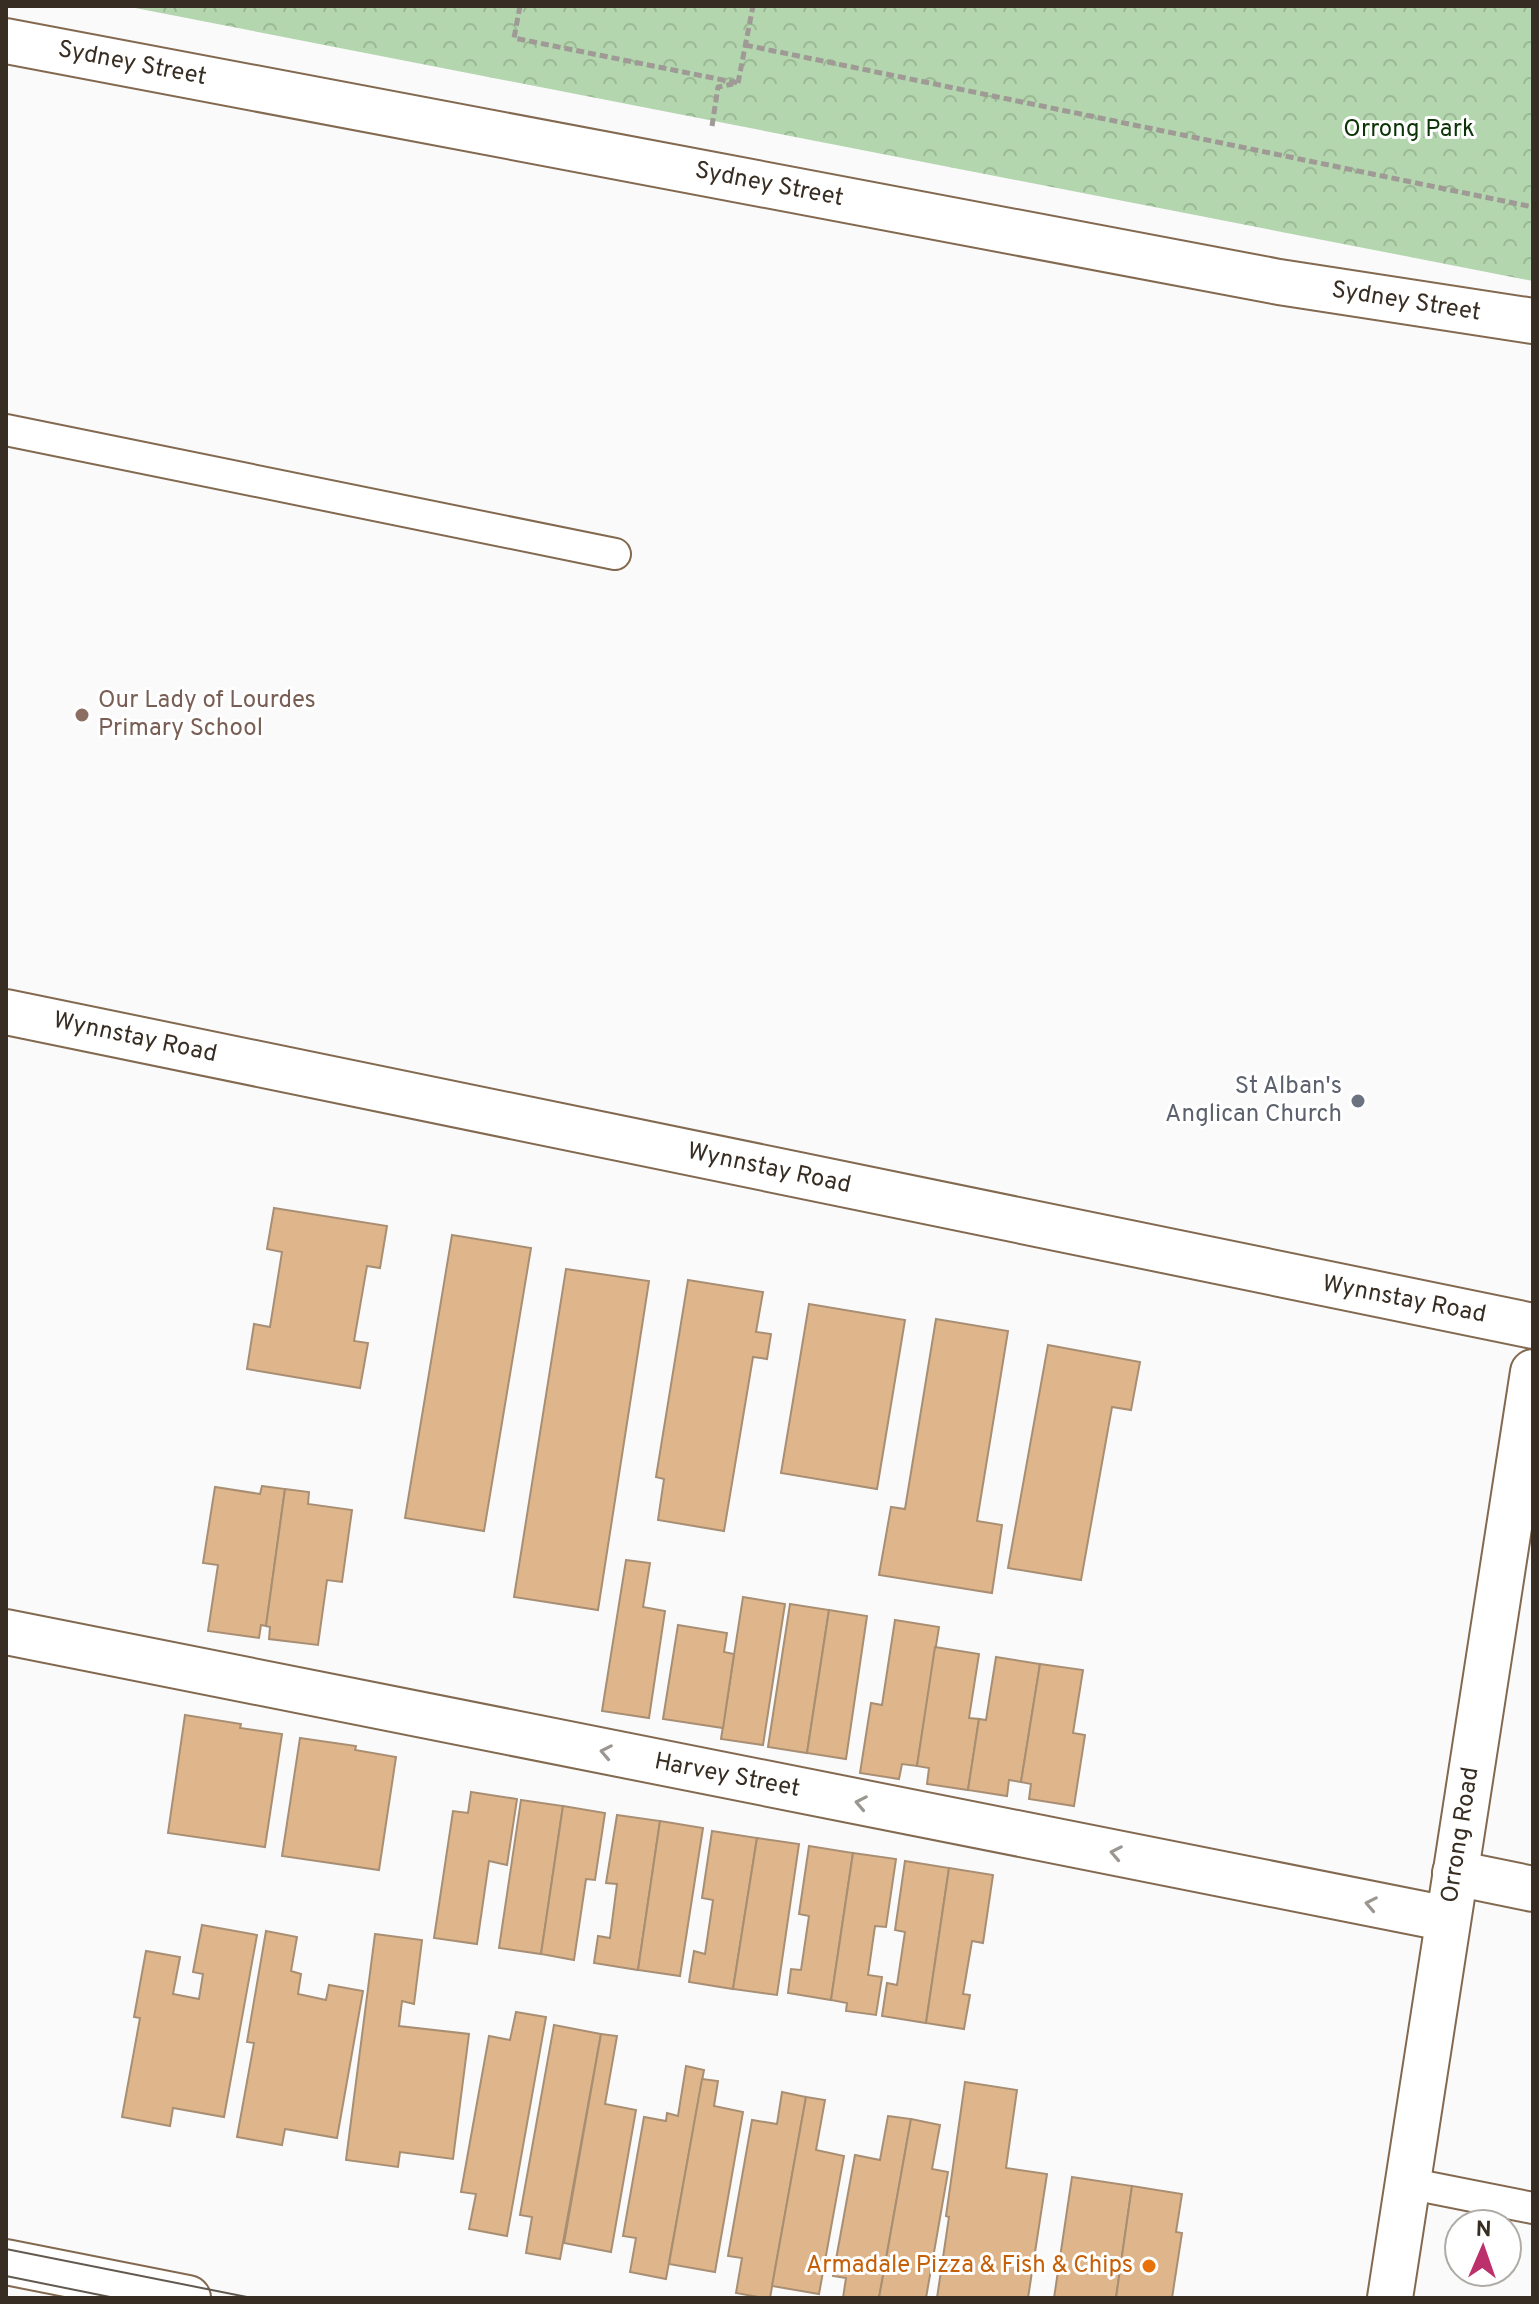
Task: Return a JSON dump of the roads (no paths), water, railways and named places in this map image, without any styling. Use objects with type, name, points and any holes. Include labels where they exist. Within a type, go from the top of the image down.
[{"type":"street","name":"Sydney Street","points":[[6,41],[1279,282],[1533,321]]},
{"type":"street","name":"Wynnstay Road","points":[[6,1012],[1533,1326]]},
{"type":"street","name":"Orrong Road","points":[[1390,2298],[1533,1372]]},
{"type":"street","name":"Harvey Street","points":[[6,1632],[1448,1919]]},
{"type":"street","points":[[1455,1873],[1533,1889]]},
{"type":"street","points":[[6,2262],[188,2298]]},
{"type":"lane","points":[[6,430],[615,554]]},
{"type":"lane","points":[[1407,2183],[1533,2208]]},
{"type":"tram line","points":[[6,2249],[252,2298]]},
{"type":"tram line","points":[[6,2276],[115,2298]]},
{"type":"place","name":"Our Lady of Lourdes Primary School","points":[[82,715]]},
{"type":"place","name":"St Alban's Anglican Church","points":[[1358,1101]]},
{"type":"place","name":"Armadale Pizza & Fish & Chips","points":[[1149,2266]]},
{"type":"park label","name":"Orrong Park","points":[[1409,130]]}]
